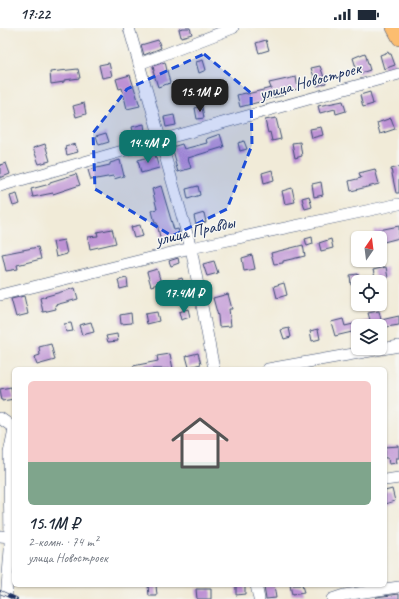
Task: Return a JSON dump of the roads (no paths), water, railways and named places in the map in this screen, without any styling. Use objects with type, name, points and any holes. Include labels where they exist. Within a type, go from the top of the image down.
[{"type":"main road","points":[[393,28],[399,39]]},
{"type":"street","points":[[129,28],[191,248],[214,367]]},
{"type":"street","points":[[139,64],[232,28]]},
{"type":"street","name":"улица Новостроек","points":[[0,186],[399,74]]},
{"type":"street","name":"улица Правды","points":[[0,295],[191,248],[399,204]]},
{"type":"street","points":[[279,367],[399,346]]},
{"type":"street","points":[[0,418],[12,427]]},
{"type":"street","points":[[6,599],[12,550],[5,536],[9,453],[12,439]]},
{"type":"street","points":[[387,480],[399,478]]},
{"type":"street","points":[[256,587],[259,599]]},
{"type":"street","points":[[332,599],[344,595],[399,587]]},
{"type":"railway","points":[[0,592],[16,599]]}]
